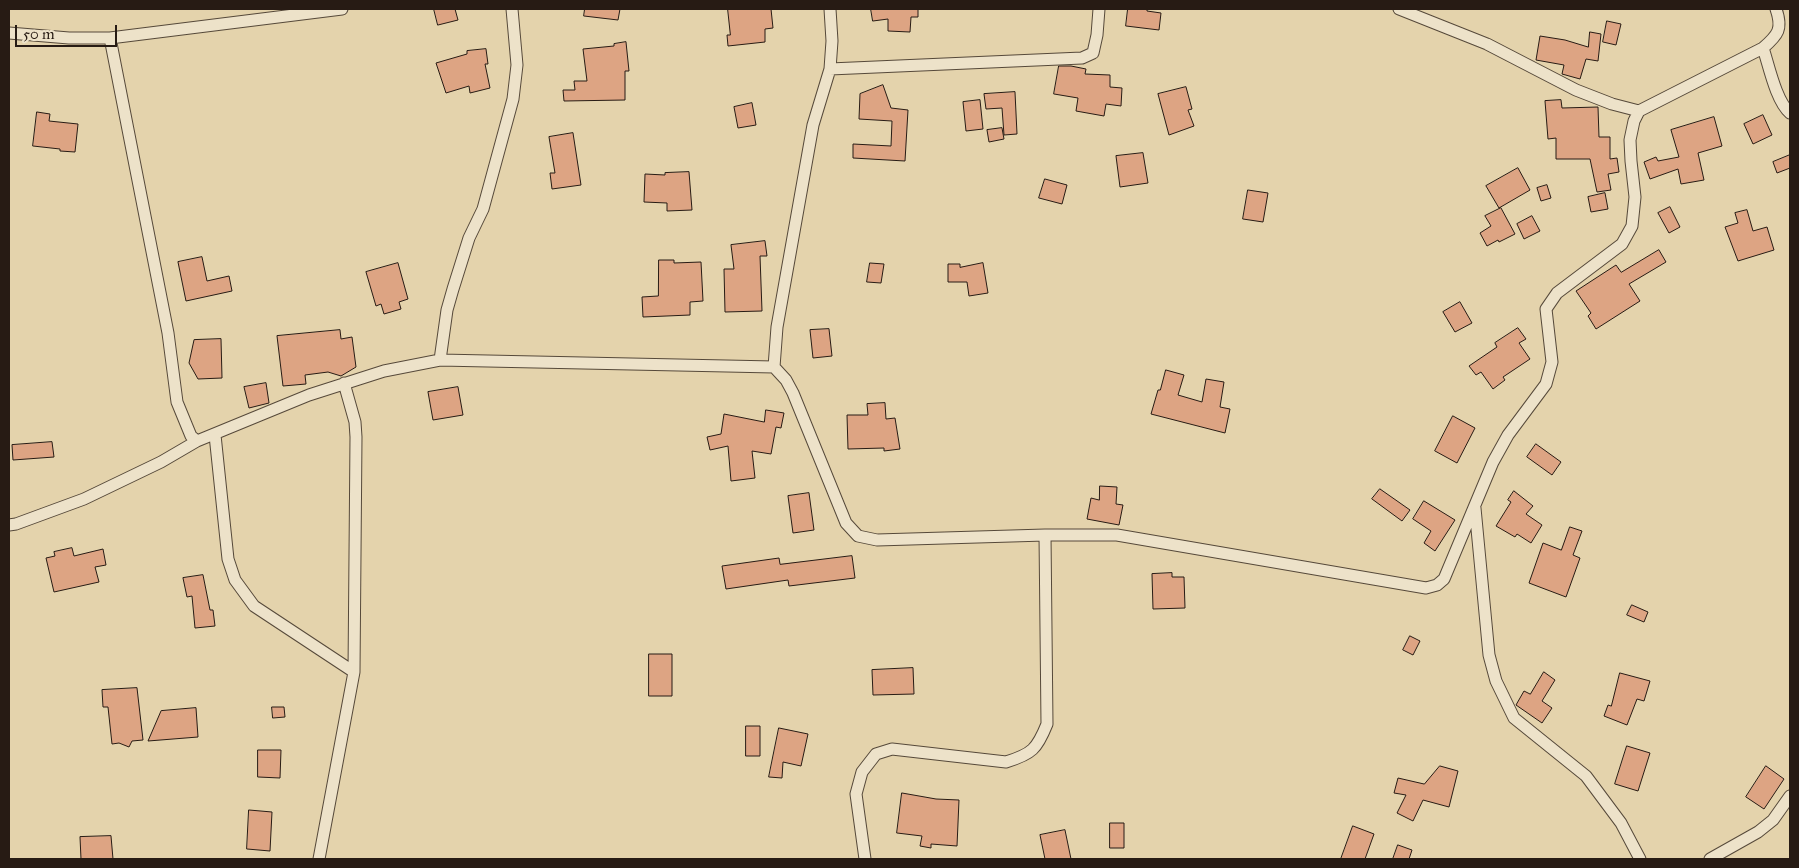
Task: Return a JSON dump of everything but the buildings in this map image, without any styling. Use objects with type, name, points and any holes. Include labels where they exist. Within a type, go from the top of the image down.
[{"type":"street","points":[[9,33],[69,38],[110,38],[342,9]]},
{"type":"street","points":[[440,360],[449,303],[466,247],[483,209],[513,99],[517,65],[512,9]]},
{"type":"street","points":[[774,367],[777,327],[813,125],[830,69],[832,41],[830,9]]},
{"type":"street","points":[[830,69],[1082,58],[1093,53],[1098,34],[1099,9]]},
{"type":"street","points":[[1399,9],[1487,44],[1576,90],[1612,104],[1639,111]]},
{"type":"street","points":[[9,524],[16,524],[84,499],[161,462],[198,441],[309,395],[384,372],[440,360],[774,367],[786,380],[793,393],[846,523],[858,536],[877,540],[1045,535],[1117,536],[1426,588],[1437,586],[1444,579],[1493,462],[1508,435],[1546,384],[1552,362],[1546,308],[1557,293],[1622,244],[1632,226],[1635,197],[1630,140],[1634,121],[1639,111],[1763,48],[1777,36],[1780,25],[1776,9]]},
{"type":"street","points":[[110,38],[168,333],[177,402],[191,436],[198,441]]},
{"type":"street","points":[[1763,48],[1785,109],[1790,113]]},
{"type":"street","points":[[318,859],[354,672],[356,437],[355,422],[344,383]]},
{"type":"street","points":[[215,435],[228,560],[235,580],[254,606],[354,672]]},
{"type":"street","points":[[1474,507],[1489,655],[1496,681],[1514,718],[1586,776],[1620,823],[1640,859]]},
{"type":"street","points":[[865,859],[856,794],[862,772],[876,754],[892,750],[1006,762],[1022,757],[1039,744],[1047,724],[1045,535]]},
{"type":"street","points":[[1710,859],[1758,832],[1773,820],[1790,796]]}]
